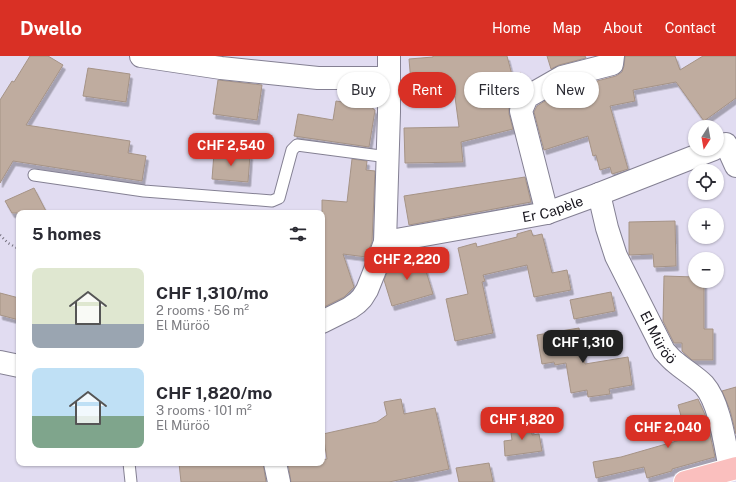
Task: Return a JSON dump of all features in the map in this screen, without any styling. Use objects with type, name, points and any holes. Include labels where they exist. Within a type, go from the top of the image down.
[{"type":"main road","points":[[685,482],[733,468]]},
{"type":"street","points":[[141,56],[222,68],[318,78],[337,78]]},
{"type":"street","points":[[389,56],[389,72]]},
{"type":"street","points":[[547,213],[521,111],[527,96],[562,78],[612,64],[612,56]]},
{"type":"street","points":[[325,320],[357,304],[362,298],[375,270],[385,242],[389,108]]},
{"type":"street","points":[[724,147],[736,166]]},
{"type":"street","name":"Er Capèle","points":[[385,242],[547,213],[695,156]]},
{"type":"street","name":"El Müröö","points":[[599,194],[607,228],[616,256],[664,351],[675,363],[695,377],[710,395],[717,412],[733,468]]},
{"type":"street","points":[[0,362],[16,365]]},
{"type":"street","points":[[276,466],[279,482]]},
{"type":"lane","points":[[34,175],[144,191],[272,201],[279,198],[292,150],[298,145],[388,158]]},
{"type":"lane","points":[[129,466],[131,482]]},
{"type":"path","points":[[0,235],[8,243],[16,247]]},
{"type":"building","points":[[30,56],[48,56],[63,65],[26,125],[130,141],[128,153],[146,156],[142,181],[13,161],[0,183],[0,100],[12,81],[14,82]]},
{"type":"building","points":[[507,56],[511,72],[464,72],[464,108],[509,108],[513,129],[461,142],[463,162],[405,163],[404,128],[459,127],[456,104],[456,72],[410,72],[409,59],[433,57]]},
{"type":"building","points":[[547,56],[585,56],[586,58],[559,65],[551,69]]},
{"type":"building","points":[[625,56],[675,56],[680,70],[703,56],[736,56],[736,98],[703,120],[676,82],[633,90],[635,101],[610,106],[628,169],[612,174],[610,167],[600,170],[596,155],[593,156],[588,136],[544,150],[534,112],[537,106],[542,103],[542,108],[599,108],[599,81],[616,76],[622,72]]},
{"type":"building","points":[[88,68],[130,74],[126,102],[83,96]]},
{"type":"building","points":[[218,80],[262,85],[257,120],[213,114]]},
{"type":"building","points":[[336,101],[337,108],[373,108],[375,110],[369,147],[294,136],[298,114],[333,120]]},
{"type":"building","points":[[228,152],[250,155],[248,182],[212,179],[214,153],[228,154]]},
{"type":"building","points":[[352,159],[367,161],[366,170],[375,171],[372,242],[366,257],[343,254],[354,287],[344,297],[325,306],[325,210],[322,210],[322,200],[347,202]]},
{"type":"building","points":[[525,177],[531,202],[409,225],[404,196]]},
{"type":"building","points":[[34,188],[45,210],[16,210],[16,213],[12,213],[5,201]]},
{"type":"building","points":[[675,221],[676,266],[654,267],[653,254],[629,255],[629,222]]},
{"type":"building","points":[[531,230],[533,236],[542,234],[552,273],[567,270],[571,290],[534,297],[527,265],[483,275],[485,281],[482,282],[493,333],[455,341],[446,299],[468,294],[458,248],[476,243],[477,247],[517,237],[517,234]]},
{"type":"building","points":[[421,255],[433,294],[392,306],[384,280],[391,263]]},
{"type":"building","points":[[664,276],[688,277],[688,288],[704,288],[704,329],[713,329],[713,360],[692,360],[682,351],[682,343],[674,343],[663,321]]},
{"type":"building","points":[[611,292],[615,311],[574,319],[570,300]]},
{"type":"building","points":[[0,293],[16,297],[16,319],[0,315]]},
{"type":"building","points":[[579,328],[585,364],[628,357],[632,385],[609,389],[610,394],[588,397],[587,390],[571,393],[566,363],[555,365],[554,362],[542,364],[537,335]]},
{"type":"building","points":[[736,387],[736,434],[730,410],[722,391]]},
{"type":"building","points":[[401,399],[404,414],[435,408],[449,469],[389,482],[291,482],[288,466],[325,466],[325,459],[327,459],[325,434],[377,422],[387,415],[384,402]]},
{"type":"building","points":[[698,399],[706,417],[715,457],[672,469],[672,471],[647,478],[644,467],[596,478],[593,462],[621,457],[687,438],[678,405]]},
{"type":"building","points":[[531,423],[532,435],[539,434],[542,451],[505,456],[504,441],[512,440],[510,425]]},
{"type":"building","points":[[489,463],[493,482],[459,482],[456,468]]},
{"type":"building","points":[[179,466],[263,466],[266,482],[181,482]]}]
